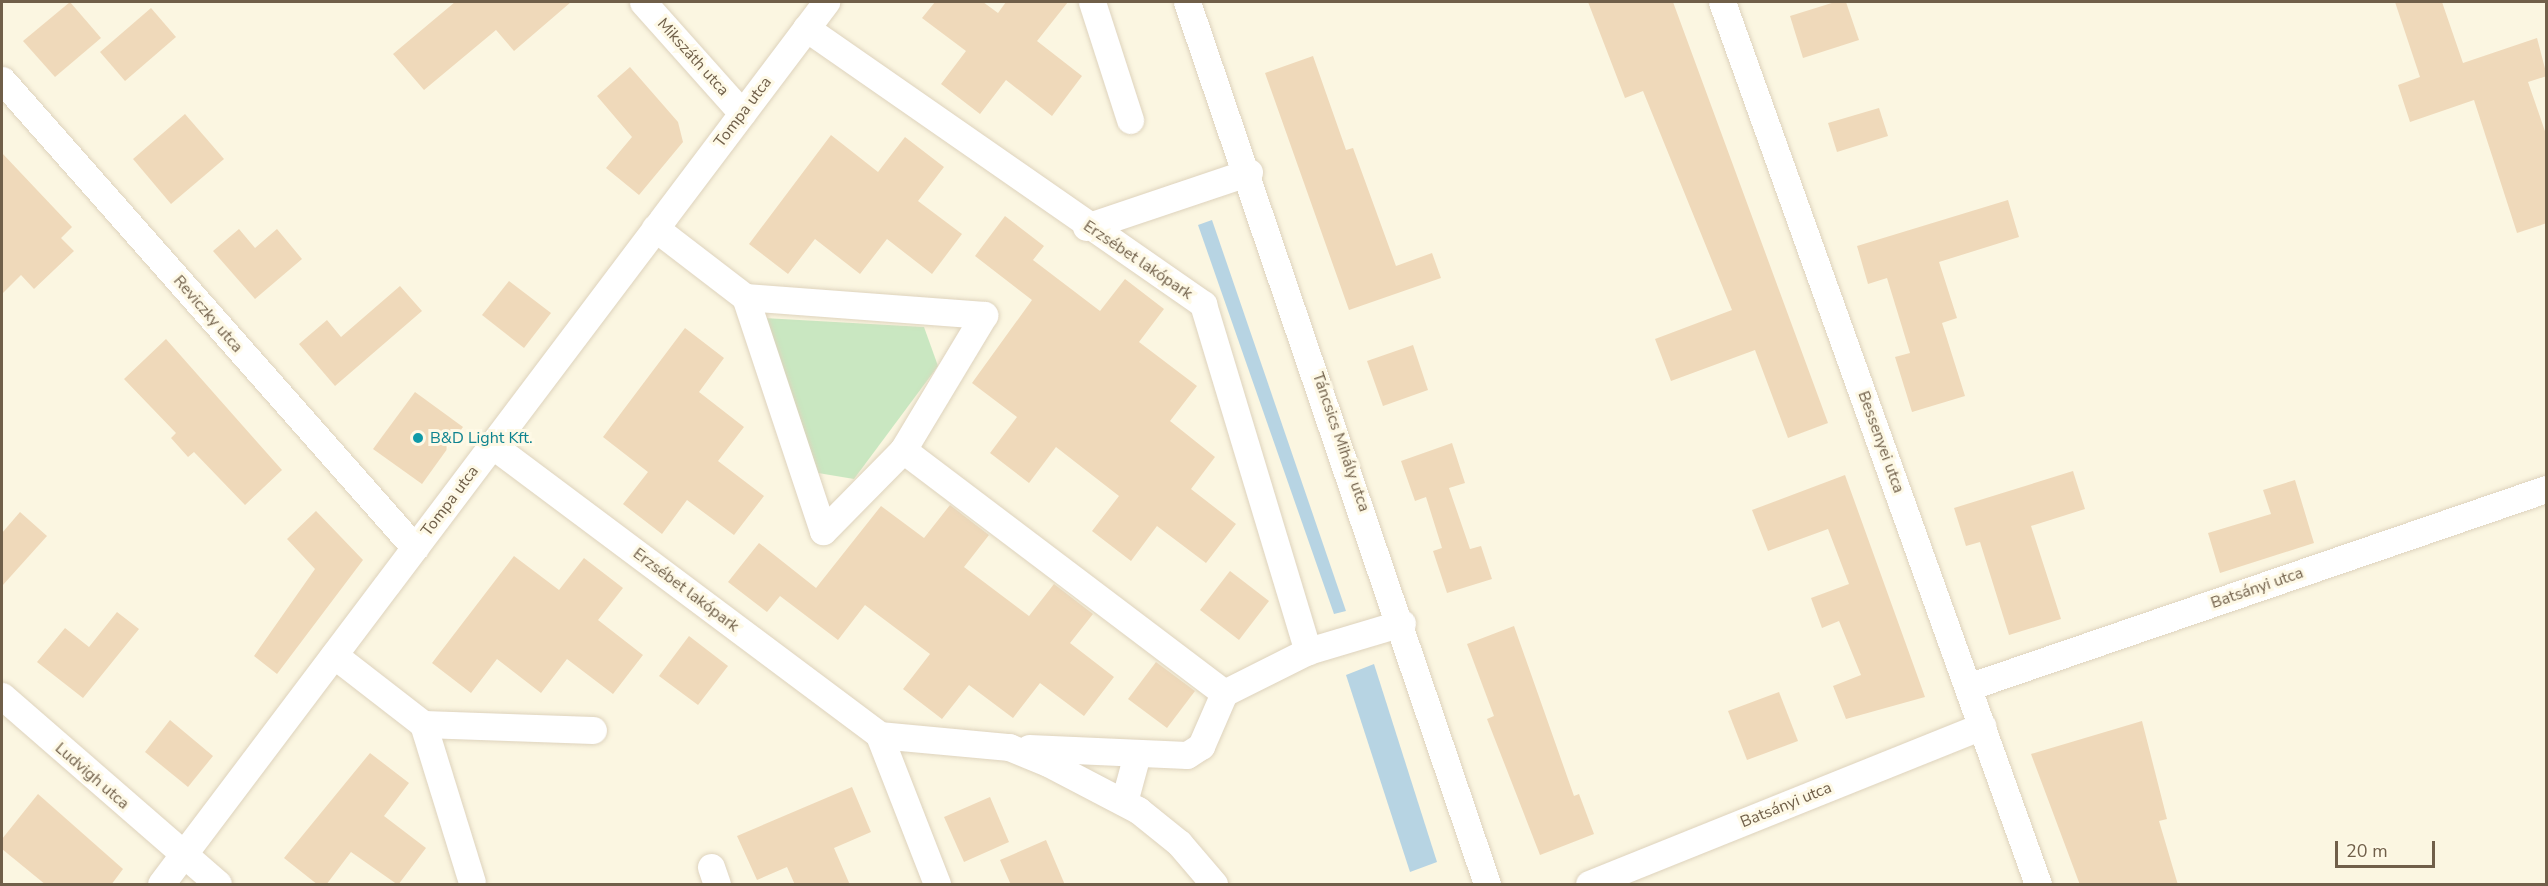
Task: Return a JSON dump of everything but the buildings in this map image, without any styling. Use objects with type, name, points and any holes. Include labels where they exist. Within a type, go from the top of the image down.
[{"type":"street","name":"Mikszáth utca","points":[[643,2],[742,113]]},
{"type":"street","name":"Tompa utca","points":[[161,885],[826,2]]},
{"type":"street","points":[[1092,2],[1131,120]]},
{"type":"street","name":"Táncsics Mihály utca","points":[[1187,2],[1249,172],[1402,623],[1487,885]]},
{"type":"street","name":"Bessenyei utca","points":[[1722,2],[2037,885]]},
{"type":"street","name":"Erzsébet lakópark","points":[[806,28],[1086,227],[1203,304],[1308,651]]},
{"type":"street","name":"Reviczky utca","points":[[2,80],[415,548]]},
{"type":"street","points":[[1086,227],[1249,172]]},
{"type":"street","points":[[655,228],[745,297],[984,315],[903,450],[823,531],[745,297]]},
{"type":"street","name":"Erzsébet lakópark","points":[[492,445],[879,735]]},
{"type":"street","points":[[903,450],[1224,693]]},
{"type":"street","name":"Batsányi utca","points":[[1968,687],[2547,489]]},
{"type":"street","points":[[937,885],[879,735],[1009,747],[1187,755],[1201,746],[1224,693],[1308,651],[1402,623]]},
{"type":"street","points":[[334,655],[423,724],[472,882]]},
{"type":"street","name":"Ludvigh utca","points":[[2,696],[218,885]]},
{"type":"street","points":[[423,724],[593,730]]},
{"type":"street","name":"Batsányi utca","points":[[1589,885],[1982,726]]},
{"type":"street","points":[[1009,747],[1124,801],[1179,843],[1214,885]]},
{"type":"street","points":[[1124,801],[1137,754]]},
{"type":"green space","points":[[764,318],[924,327],[938,366],[854,479],[812,472]]},
{"type":"water","points":[[1212,220],[1346,611],[1334,614],[1198,225]]},
{"type":"water","points":[[1374,664],[1437,862],[1410,872],[1346,675]]},
{"type":"place","name":"B&D Light Kft.","points":[[418,438]]}]
